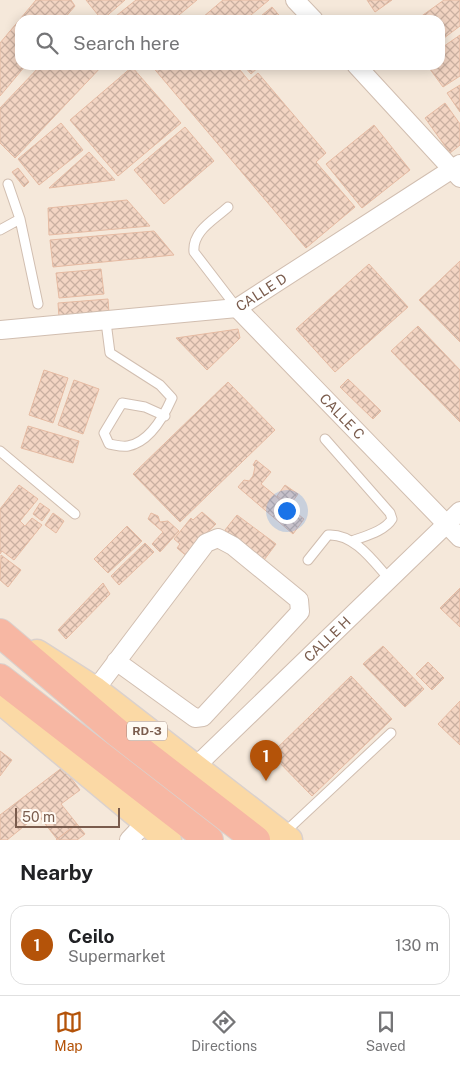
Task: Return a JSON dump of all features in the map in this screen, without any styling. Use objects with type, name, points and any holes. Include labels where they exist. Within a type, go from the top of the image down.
[{"type":"highway","name":"RD-3","points":[[0,633],[119,734],[256,840]]},
{"type":"highway","points":[[0,678],[209,840]]},
{"type":"main road","name":"RD-3","points":[[0,629],[95,690],[286,837]]},
{"type":"main road","points":[[0,700],[168,840]]},
{"type":"street","points":[[296,0],[310,15]]},
{"type":"street","points":[[361,70],[457,170]]},
{"type":"street","name":"CALLE D","points":[[1,330],[106,322],[237,308],[457,170]]},
{"type":"street","name":"CALLE C","points":[[237,308],[460,538]]},
{"type":"street","points":[[0,323],[0,336]]},
{"type":"street","name":"CALLE H","points":[[195,767],[460,511]]},
{"type":"street","points":[[95,690],[116,661],[206,543],[218,538],[233,546],[299,600],[300,612],[203,717],[195,718],[116,661]]},
{"type":"street","points":[[129,840],[147,821]]},
{"type":"lane","points":[[8,184],[20,219],[38,304]]},
{"type":"lane","points":[[228,207],[197,234],[193,243],[194,252],[237,308]]},
{"type":"lane","points":[[0,230],[20,219]]},
{"type":"lane","points":[[106,322],[110,352],[160,384],[172,398],[165,416],[142,440],[128,446],[109,444],[104,433],[122,403],[145,407],[165,416]]},
{"type":"lane","points":[[324,439],[390,513],[392,519],[389,524],[352,542]]},
{"type":"lane","points":[[0,451],[75,514]]},
{"type":"lane","points":[[308,560],[328,536],[339,534],[352,542],[390,580]]},
{"type":"lane","points":[[286,837],[391,733]]},
{"type":"shaded area","points":[[0,0],[460,0],[460,840],[0,840]]},
{"type":"building","points":[[36,0],[71,0],[75,6],[67,15],[23,15]]},
{"type":"building","points":[[86,0],[125,0],[108,15],[98,15]]},
{"type":"building","points":[[136,0],[197,0],[179,15],[117,15]]},
{"type":"building","points":[[223,0],[269,0],[251,15],[205,15]]},
{"type":"building","points":[[367,0],[392,0],[375,12]]},
{"type":"building","points":[[444,0],[460,0],[460,26],[445,37],[445,15],[423,15]]},
{"type":"building","points":[[272,7],[279,15],[262,15]]},
{"type":"building","points":[[15,25],[15,70],[22,70],[0,96],[0,43]]},
{"type":"building","points":[[460,35],[460,76],[443,87],[431,70],[445,70],[445,46]]},
{"type":"building","points":[[36,70],[98,70],[15,158],[0,143],[0,108]]},
{"type":"building","points":[[128,70],[135,70],[181,123],[118,176],[70,120]]},
{"type":"building","points":[[155,70],[240,70],[249,81],[258,73],[326,153],[316,162],[355,207],[306,248]]},
{"type":"building","points":[[247,70],[255,70],[251,74]]},
{"type":"building","points":[[460,85],[460,112],[447,93]]},
{"type":"building","points":[[445,103],[460,124],[460,145],[450,153],[425,118]]},
{"type":"building","points":[[61,123],[83,150],[39,185],[18,159]]},
{"type":"building","points":[[374,125],[410,170],[362,208],[326,164]]},
{"type":"building","points":[[185,127],[214,161],[164,204],[134,170]]},
{"type":"building","points":[[89,152],[115,180],[49,188]]},
{"type":"building","points":[[18,168],[29,182],[24,187],[12,172]]},
{"type":"building","points":[[127,200],[150,226],[49,235],[48,208]]},
{"type":"building","points":[[154,231],[174,255],[53,267],[50,240]]},
{"type":"building","points":[[460,261],[460,342],[419,300]]},
{"type":"building","points":[[369,264],[408,307],[335,372],[296,329]]},
{"type":"building","points":[[101,269],[104,294],[59,298],[56,273]]},
{"type":"building","points":[[108,299],[109,313],[59,317],[58,303]]},
{"type":"building","points":[[418,326],[460,370],[460,422],[391,351]]},
{"type":"building","points":[[238,329],[240,338],[207,370],[176,338]]},
{"type":"building","points":[[44,370],[68,378],[53,423],[29,415]]},
{"type":"building","points":[[348,379],[381,411],[373,419],[340,387]]},
{"type":"building","points":[[74,380],[99,389],[83,434],[58,425]]},
{"type":"building","points":[[228,382],[275,430],[180,522],[133,474]]},
{"type":"building","points":[[28,426],[79,441],[73,463],[21,448]]},
{"type":"building","points":[[256,460],[271,472],[261,484],[304,519],[293,534],[238,487],[244,480],[249,481],[253,476],[255,467],[253,465]]},
{"type":"building","points":[[19,485],[38,499],[20,521],[25,526],[32,518],[42,525],[14,560],[2,551],[0,554],[0,509]]},
{"type":"building","points":[[285,485],[298,494],[290,505],[277,496]]},
{"type":"building","points":[[40,503],[50,510],[42,521],[33,514]]},
{"type":"building","points":[[202,512],[216,524],[197,542],[189,558],[177,548],[180,544],[174,539],[191,518],[193,520]]},
{"type":"building","points":[[53,513],[64,521],[56,533],[45,525]]},
{"type":"building","points":[[151,513],[158,516],[160,522],[168,521],[179,531],[160,552],[152,544],[163,532],[148,519]]},
{"type":"building","points":[[237,515],[276,544],[264,560],[225,530]]},
{"type":"building","points":[[127,526],[142,541],[108,573],[94,559]]},
{"type":"building","points":[[145,543],[154,552],[119,585],[111,576]]},
{"type":"building","points":[[1,555],[21,570],[8,587],[0,580]]},
{"type":"building","points":[[103,583],[110,594],[66,639],[58,630]]},
{"type":"building","points":[[460,588],[460,627],[440,608]]},
{"type":"building","points":[[383,646],[424,689],[405,707],[363,664]]},
{"type":"building","points":[[428,662],[444,678],[432,690],[416,674]]},
{"type":"building","points":[[351,676],[392,719],[312,796],[271,754]]},
{"type":"building","points":[[460,701],[460,745],[438,724]]},
{"type":"building","points":[[0,751],[12,760],[0,776]]},
{"type":"building","points":[[63,767],[80,790],[61,804],[77,824],[57,839],[38,815],[7,840],[0,840],[0,815]]},
{"type":"building","points":[[77,824],[85,834],[77,840],[56,840]]},
{"type":"place","name":"Ceilo","points":[[266,781]]}]
